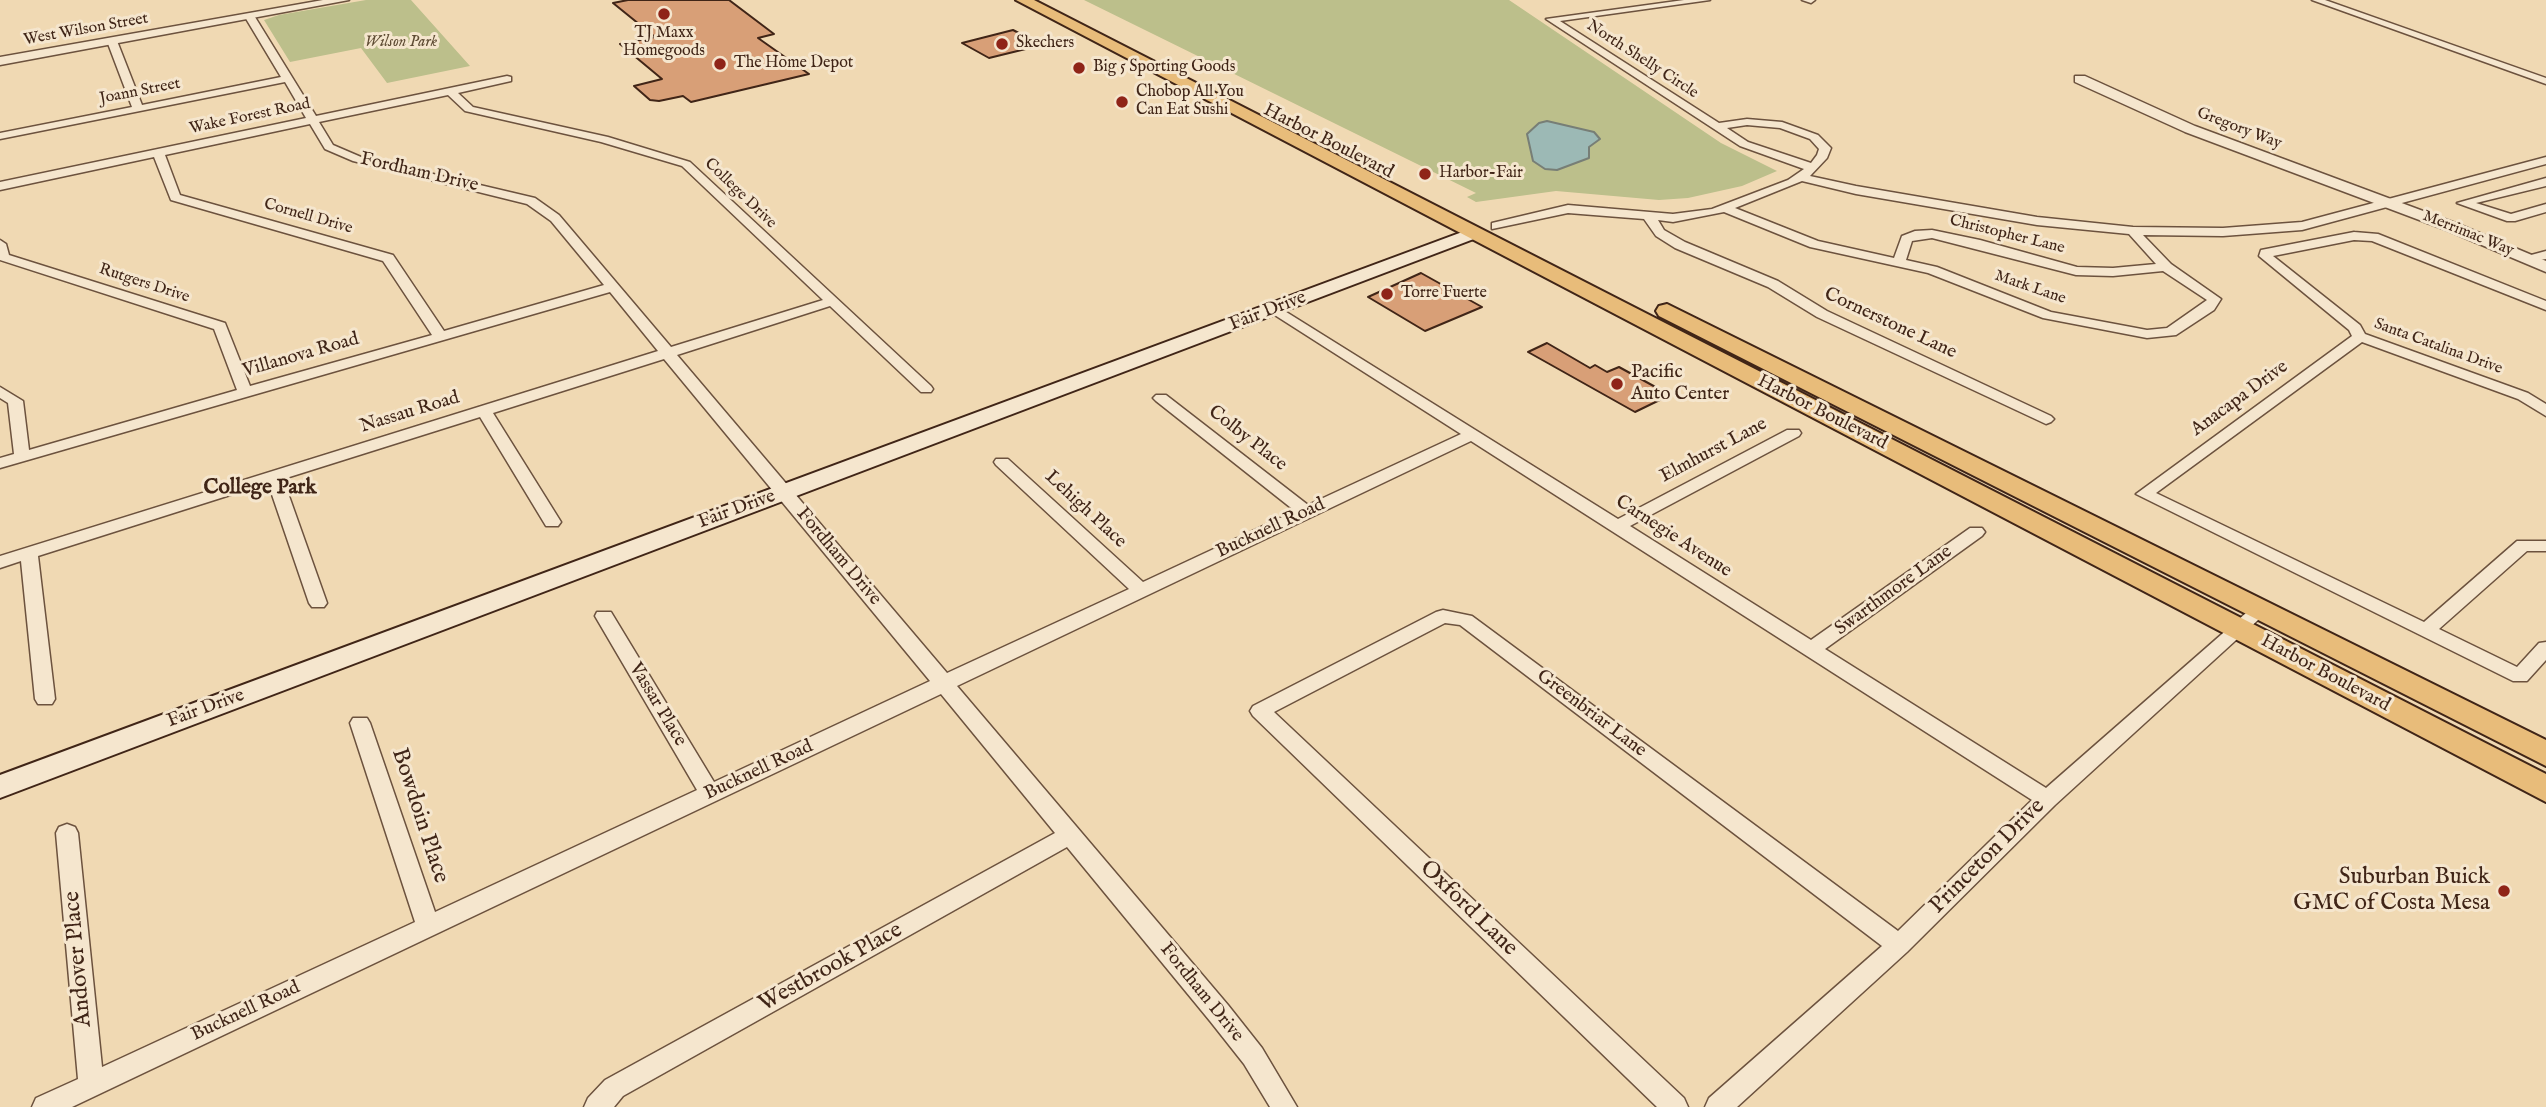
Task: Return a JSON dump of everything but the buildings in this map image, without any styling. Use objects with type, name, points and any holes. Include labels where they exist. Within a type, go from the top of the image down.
[{"type":"main road","name":"Harbor Boulevard","points":[[1023,0],[1485,230],[2250,619],[2546,754]]},
{"type":"main road","name":"Harbor Boulevard","points":[[1049,0],[1485,230]]},
{"type":"main road","name":"Fair Drive","points":[[0,787],[1485,230]]},
{"type":"main road","name":"Harbor Boulevard","points":[[2250,619],[2546,789]]},
{"type":"street","name":"West Wilson Street","points":[[0,61],[343,0]]},
{"type":"street","name":"North Shelly Circle","points":[[1706,0],[1551,19],[1715,127],[1758,150],[1813,168]]},
{"type":"street","points":[[2316,0],[2546,80]]},
{"type":"street","name":"Fordham Drive","points":[[250,17],[326,144],[343,155],[539,204],[555,218],[1245,1045],[1284,1107]]},
{"type":"street","points":[[112,41],[138,108]]},
{"type":"street","name":"Joann Street","points":[[0,136],[286,79]]},
{"type":"street","name":"Wake Forest Road","points":[[0,186],[507,79]]},
{"type":"street","name":"Gregory Way","points":[[2080,79],[2190,129],[2389,204]]},
{"type":"street","name":"College Drive","points":[[450,91],[470,109],[604,139],[686,164],[830,302],[926,388]]},
{"type":"street","points":[[1485,230],[1568,209],[1649,217],[1699,215],[1727,209],[1801,177],[1823,156],[1825,148],[1821,142],[1794,129],[1768,123],[1747,122],[1715,127]]},
{"type":"street","name":"Cornell Drive","points":[[158,152],[175,197],[388,258],[440,335]]},
{"type":"street","points":[[1801,177],[1856,190],[2037,220],[2133,231],[2223,232],[2302,226],[2546,159]]},
{"type":"street","points":[[2528,187],[2546,205],[2511,218],[2463,203],[2546,182]]},
{"type":"street","name":"Merrimac Way","points":[[2389,204],[2546,267]]},
{"type":"street","name":"Mark Lane","points":[[1727,209],[1814,244],[1942,274],[2048,315],[2147,334],[2171,332],[2209,307],[2214,299],[2166,267],[2133,231]]},
{"type":"street","name":"Cornerstone Lane","points":[[1649,217],[1660,233],[1773,284],[1822,314],[2046,419]]},
{"type":"street","name":"Cornerstone Lane","points":[[1665,217],[1674,232],[1686,243]]},
{"type":"street","name":"Christopher Lane","points":[[1899,262],[1906,239],[1915,235],[1932,234],[1976,243],[2076,271],[2113,272],[2166,267]]},
{"type":"street","name":"Santa Catalina Drive","points":[[2546,306],[2374,237],[2354,236],[2266,253],[2265,256],[2355,328],[2360,337],[2523,396],[2546,411]]},
{"type":"street","name":"Rutgers Drive","points":[[0,244],[3,257],[220,326],[245,391]]},
{"type":"street","points":[[2526,258],[2546,255]]},
{"type":"street","name":"Villanova Road","points":[[0,463],[612,287]]},
{"type":"street","name":"Nassau Road","points":[[0,562],[830,302]]},
{"type":"street","name":"Carnegie Avenue","points":[[1275,309],[2047,799]]},
{"type":"street","name":"Anacapa Drive","points":[[2360,337],[2144,495],[2427,630]]},
{"type":"street","points":[[0,392],[15,401],[22,456]]},
{"type":"street","name":"Colby Place","points":[[1161,398],[1306,512]]},
{"type":"street","points":[[485,412],[552,522]]},
{"type":"street","name":"Elmhurst Lane","points":[[1617,526],[1793,433]]},
{"type":"street","name":"Bucknell Road","points":[[45,1107],[1473,434]]},
{"type":"street","name":"Lehigh Place","points":[[1002,462],[1141,590]]},
{"type":"street","points":[[274,476],[318,603]]},
{"type":"street","name":"Swarthmore Lane","points":[[1811,650],[1976,532]]},
{"type":"street","points":[[2546,546],[2523,545],[2427,630],[2520,676],[2546,648]]},
{"type":"street","points":[[29,552],[46,699]]},
{"type":"street","name":"Vassar Place","points":[[604,616],[710,793]]},
{"type":"street","name":"Greenbriar Lane","points":[[1260,711],[1443,616],[1465,620],[1899,945]]},
{"type":"street","name":"Princeton Drive","points":[[1718,1107],[1899,945],[2047,799],[2250,619]]},
{"type":"street","name":"Oxford Lane","points":[[1260,711],[1675,1107]]},
{"type":"street","name":"Bowdoin Place","points":[[360,723],[428,926]]},
{"type":"street","name":"Andover Place","points":[[67,833],[91,1085]]},
{"type":"street","name":"Westbrook Place","points":[[597,1107],[614,1088],[1070,835]]},
{"type":"green space","name":"Wilson Park","points":[[366,0],[411,0],[470,66],[387,83],[361,48],[290,62],[264,20]]},
{"type":"green space","points":[[1084,0],[1509,0],[1721,143],[1777,171],[1742,186],[1688,198],[1659,200],[1556,191],[1476,202],[1467,197],[1476,193]]},
{"type":"water","points":[[1547,121],[1594,132],[1600,139],[1589,147],[1589,158],[1557,170],[1545,169],[1533,161],[1527,134],[1539,123]]},
{"type":"place","name":"TJ Maxx Homegoods","points":[[664,14]]},
{"type":"place","name":"Skechers","points":[[1002,44]]},
{"type":"place","name":"The Home Depot","points":[[720,64]]},
{"type":"place","name":"Big 5 Sporting Goods","points":[[1079,68]]},
{"type":"place","name":"Chobop All You Can Eat Sushi","points":[[1122,102]]},
{"type":"place","name":"Harbor-Fair","points":[[1425,174]]},
{"type":"place","name":"Torre Fuerte","points":[[1387,294]]},
{"type":"place","name":"Pacific Auto Center","points":[[1617,384]]},
{"type":"place","name":"Suburban Buick GMC of Costa Mesa","points":[[2504,891]]},
{"type":"district","name":"College Park","points":[[260,489]]}]
